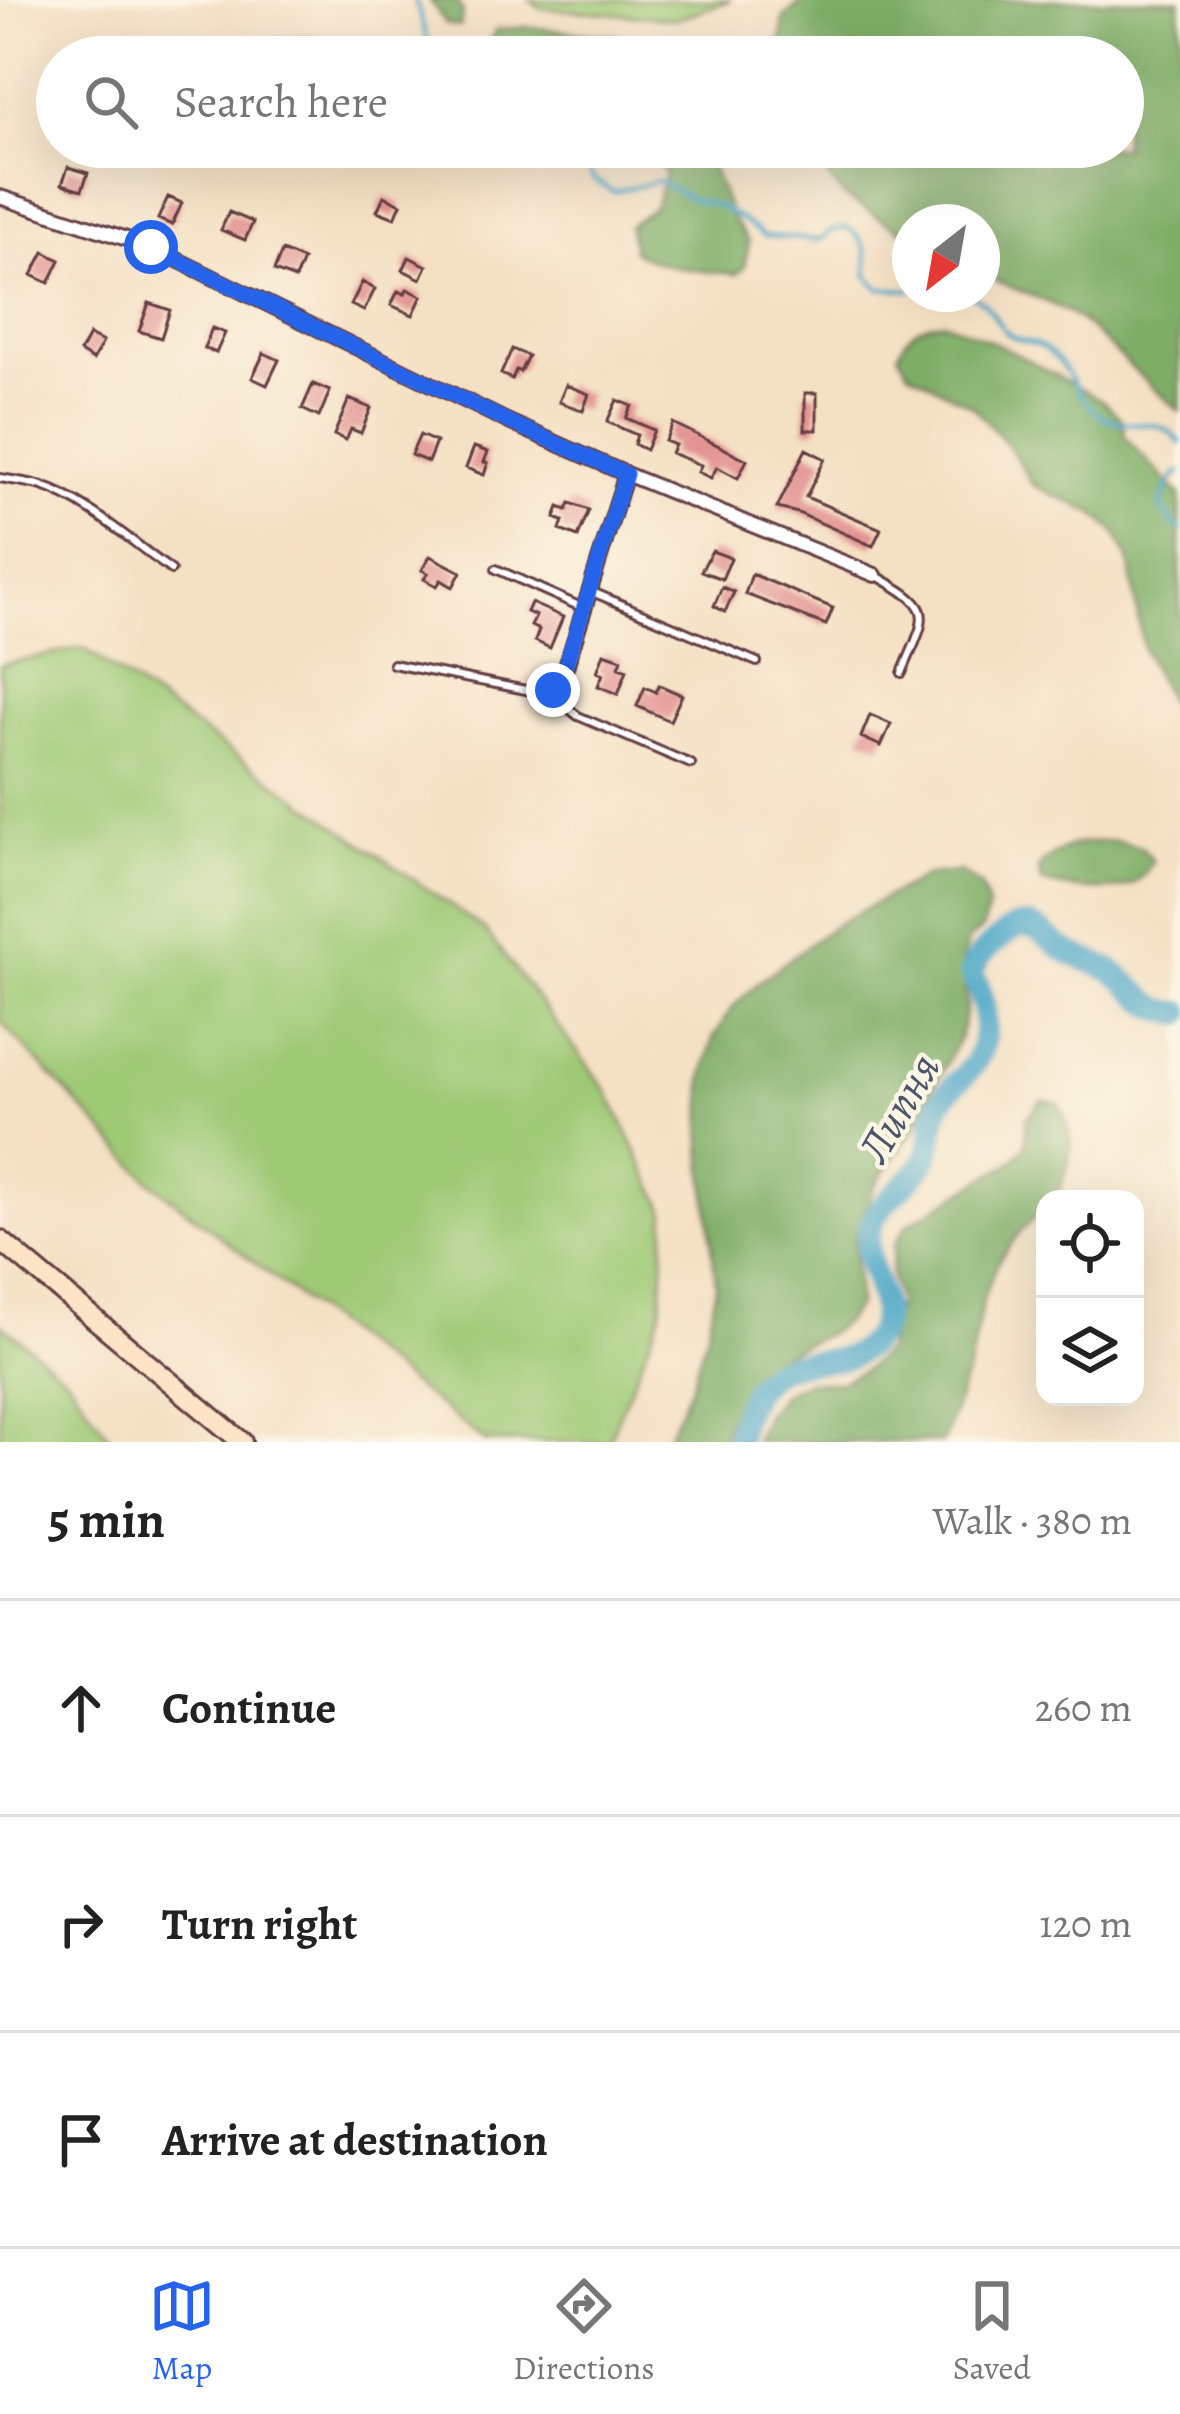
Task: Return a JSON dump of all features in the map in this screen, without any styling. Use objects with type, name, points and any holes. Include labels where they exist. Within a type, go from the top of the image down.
[{"type":"main road","points":[[0,1240],[242,1442]]},
{"type":"street","points":[[0,197],[151,247],[509,422],[875,575]]},
{"type":"street","points":[[560,683],[626,474]]},
{"type":"lane","points":[[0,478],[60,494],[171,570]]},
{"type":"lane","points":[[496,569],[585,608]]},
{"type":"lane","points":[[875,575],[910,597],[923,616],[902,673]]},
{"type":"lane","points":[[590,591],[757,662]]},
{"type":"lane","points":[[393,664],[541,693],[560,683]]},
{"type":"lane","points":[[560,683],[566,708],[578,716],[691,764]]},
{"type":"green space","points":[[430,0],[457,0],[463,13],[460,27],[446,24]]},
{"type":"green space","points":[[530,0],[731,0],[677,19],[541,8]]},
{"type":"green space","points":[[803,0],[1180,0],[1180,411],[1071,315],[1000,282],[1000,204],[892,204],[892,225],[844,196],[821,168],[1144,168],[1144,36],[782,36],[784,18]]},
{"type":"green space","points":[[526,27],[617,36],[492,36],[496,30]]},
{"type":"green space","points":[[661,168],[712,168],[733,220],[749,242],[744,268],[737,274],[671,266],[633,251],[629,226],[655,206],[666,172]]},
{"type":"green space","points":[[943,321],[1000,345],[1103,401],[1122,420],[1125,437],[1180,495],[1180,724],[1143,649],[1129,559],[1115,532],[1093,513],[1033,485],[1009,446],[973,407],[909,371],[898,354],[915,330]]},
{"type":"green space","points":[[83,648],[484,929],[608,1092],[666,1212],[661,1313],[608,1442],[486,1442],[153,1184],[0,1021],[0,665]]},
{"type":"green space","points":[[1117,841],[1141,847],[1153,861],[1131,884],[1092,890],[1041,882],[1038,868],[1065,848]]},
{"type":"green space","points":[[960,872],[981,886],[988,906],[983,928],[968,940],[963,960],[967,1006],[960,1037],[918,1123],[875,1185],[854,1240],[858,1304],[841,1325],[761,1369],[739,1397],[721,1442],[665,1442],[692,1383],[716,1285],[702,1149],[703,1079],[713,1039],[731,1009],[759,982],[835,925],[928,875]]},
{"type":"green space","points":[[1042,1100],[1059,1104],[1070,1139],[1066,1171],[1060,1190],[1036,1190],[1036,1217],[999,1260],[984,1296],[969,1367],[943,1442],[754,1442],[765,1415],[783,1393],[806,1382],[840,1382],[866,1369],[886,1350],[898,1301],[891,1275],[894,1245],[907,1225],[1013,1161],[1026,1145],[1026,1119]]},
{"type":"green space","points":[[0,1323],[68,1379],[113,1442],[0,1442]]},
{"type":"building","points":[[68,168],[88,173],[82,190],[62,184]]},
{"type":"building","points":[[384,196],[401,204],[395,218],[377,211]]},
{"type":"building","points":[[168,197],[182,203],[172,225],[158,219]]},
{"type":"building","points":[[229,212],[253,222],[245,240],[221,230]]},
{"type":"building","points":[[282,251],[303,260],[295,279],[274,271]]},
{"type":"building","points":[[44,252],[60,260],[49,283],[32,275]]},
{"type":"building","points":[[409,257],[427,266],[421,279],[403,270]]},
{"type":"building","points":[[362,282],[375,289],[364,311],[351,305]]},
{"type":"building","points":[[407,289],[422,296],[413,315],[391,305],[398,291],[405,294]]},
{"type":"building","points":[[149,303],[170,310],[161,338],[139,331]]},
{"type":"building","points":[[212,328],[225,333],[216,353],[204,348]]},
{"type":"building","points":[[89,335],[103,342],[93,360],[80,352]]},
{"type":"building","points":[[512,349],[528,356],[512,379],[501,374]]},
{"type":"building","points":[[264,353],[279,360],[267,385],[252,378]]},
{"type":"building","points":[[313,384],[330,391],[319,417],[302,409]]},
{"type":"building","points":[[566,385],[589,394],[583,411],[559,402]]},
{"type":"building","points":[[805,393],[817,393],[817,430],[805,430]]},
{"type":"building","points":[[349,399],[371,408],[361,433],[351,429],[346,440],[334,435]]},
{"type":"building","points":[[617,400],[632,406],[626,418],[654,430],[646,450],[634,444],[637,435],[607,422]]},
{"type":"building","points":[[673,423],[747,460],[738,478],[717,467],[711,478],[698,472],[701,465],[671,453],[675,445],[665,441]]},
{"type":"building","points":[[420,435],[436,442],[428,462],[411,455]]},
{"type":"building","points":[[474,447],[488,452],[484,475],[466,468]]},
{"type":"building","points":[[806,449],[825,459],[806,497],[881,529],[873,546],[777,508]]},
{"type":"building","points":[[570,503],[589,510],[578,537],[560,530],[563,521],[555,518],[559,507],[567,510]]},
{"type":"building","points":[[712,551],[731,558],[722,579],[701,571]]},
{"type":"building","points":[[430,556],[461,572],[453,587],[424,579],[428,573],[422,570]]},
{"type":"building","points":[[752,574],[833,608],[826,625],[745,594]]},
{"type":"building","points":[[722,587],[734,592],[725,612],[714,606]]},
{"type":"building","points":[[531,603],[563,617],[550,648],[535,641],[539,630],[531,626],[536,616],[527,612]]},
{"type":"building","points":[[604,653],[622,659],[619,667],[627,670],[618,694],[598,686]]},
{"type":"building","points":[[659,685],[682,695],[670,721],[637,706],[645,687],[656,692]]},
{"type":"building","points":[[870,715],[891,724],[881,746],[861,737]]},
{"type":"waterway","points":[[415,0],[426,36]]},
{"type":"waterway","points":[[589,168],[593,179],[613,192],[659,181],[691,199],[718,206],[764,236],[820,240],[846,227],[862,241],[867,275],[879,288],[892,289]]},
{"type":"waterway","points":[[991,312],[1011,336],[1052,354],[1086,402],[1103,417],[1164,428],[1180,443]]},
{"type":"waterway","points":[[1180,472],[1160,504],[1180,529]]},
{"type":"waterway","name":"Липня","points":[[737,1442],[746,1406],[767,1376],[790,1365],[850,1356],[878,1332],[883,1319],[868,1249],[872,1223],[924,1163],[940,1103],[981,1051],[985,1017],[972,973],[986,950],[1014,928],[1031,927],[1066,951],[1110,970],[1159,1008],[1180,1013]]},
{"type":"route","points":[[151,247],[626,474],[560,683],[553,690]]}]
